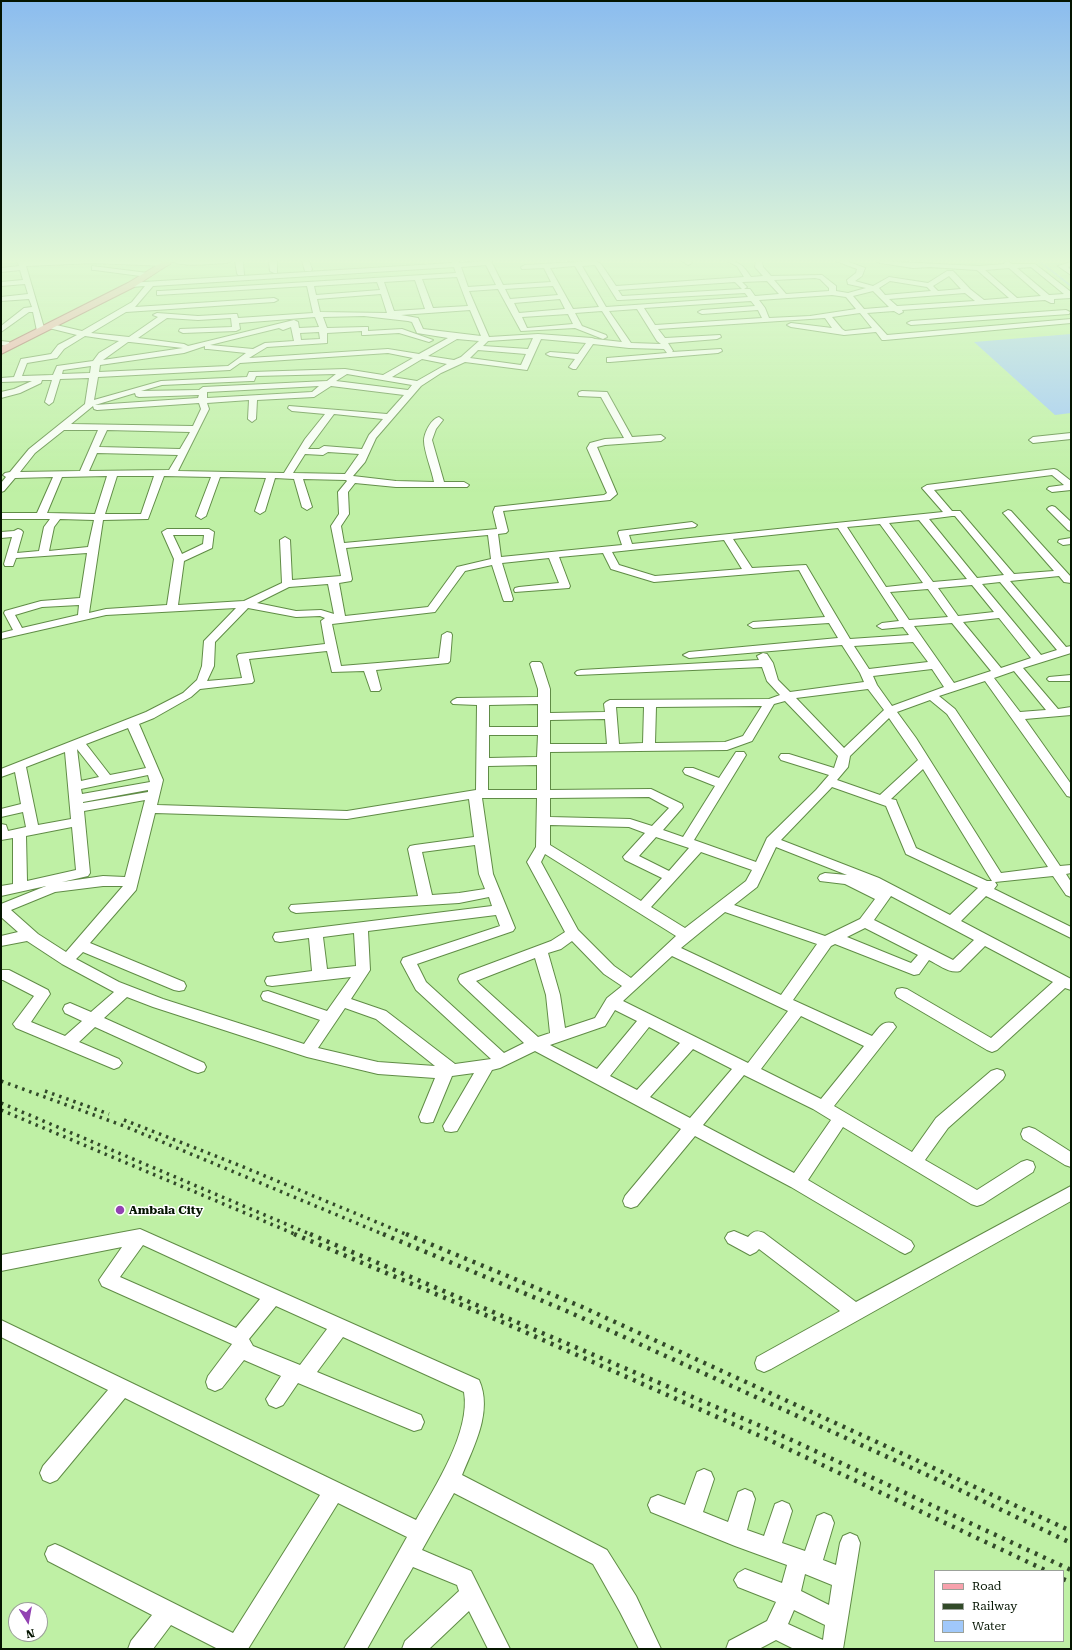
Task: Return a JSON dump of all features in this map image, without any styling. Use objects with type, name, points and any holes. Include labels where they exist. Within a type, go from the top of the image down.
[{"type":"main road","points":[[2,346],[23,338]]},
{"type":"street","points":[[17,380],[24,361],[54,356],[61,347],[77,338]]},
{"type":"street","points":[[113,338],[164,344],[254,351]]},
{"type":"street","points":[[88,407],[96,363],[102,355],[130,338]]},
{"type":"street","points":[[164,344],[172,338]]},
{"type":"street","points":[[1,380],[138,373],[172,362],[192,346],[212,338]]},
{"type":"street","points":[[238,350],[268,338]]},
{"type":"street","points":[[60,368],[140,357],[207,370],[230,368],[254,351],[277,338]]},
{"type":"street","points":[[297,338],[298,342]]},
{"type":"street","points":[[265,345],[324,341],[323,338]]},
{"type":"street","points":[[360,338],[388,351],[523,371],[537,338]]},
{"type":"street","points":[[238,362],[373,338]]},
{"type":"street","points":[[424,338],[445,343]]},
{"type":"street","points":[[384,378],[452,338]]},
{"type":"street","points":[[1,773],[132,722],[187,695],[202,680],[208,666],[210,641],[246,604],[287,584],[347,579],[336,526],[344,514],[343,492],[372,437],[418,384],[438,371],[460,361],[478,348],[483,338]]},
{"type":"street","points":[[545,338],[572,346],[580,357]]},
{"type":"street","points":[[572,346],[575,338]]},
{"type":"street","points":[[607,338],[625,345]]},
{"type":"street","points":[[621,338],[625,345]]},
{"type":"street","points":[[659,338],[671,355]]},
{"type":"street","points":[[550,354],[592,340],[625,345],[663,344],[708,338]]},
{"type":"street","points":[[851,341],[885,338]]},
{"type":"street","points":[[573,367],[592,340]]},
{"type":"street","points":[[478,348],[531,352]]},
{"type":"street","points":[[610,360],[718,351]]},
{"type":"street","points":[[138,373],[140,357]]},
{"type":"street","points":[[49,402],[60,368],[61,358]]},
{"type":"street","points":[[408,364],[438,371]]},
{"type":"street","points":[[172,474],[205,409],[203,394],[204,380],[207,370]]},
{"type":"street","points":[[1,489],[32,451],[92,403],[161,383],[251,379],[252,374],[279,372],[345,371],[418,384]]},
{"type":"street","points":[[117,395],[203,394],[253,397],[314,394],[345,371]]},
{"type":"street","points":[[1,395],[17,391],[46,378]]},
{"type":"street","points":[[88,407],[203,394],[330,383],[410,393]]},
{"type":"street","points":[[582,394],[604,394],[630,441]]},
{"type":"street","points":[[252,419],[253,397]]},
{"type":"street","points":[[292,408],[388,417]]},
{"type":"street","points":[[286,476],[302,451],[331,412]]},
{"type":"street","points":[[439,420],[432,428],[428,440],[440,485]]},
{"type":"street","points":[[62,427],[196,429]]},
{"type":"street","points":[[83,474],[104,427]]},
{"type":"street","points":[[1033,440],[1071,436]]},
{"type":"street","points":[[340,546],[502,532],[498,509],[610,496],[612,494],[592,448],[593,445],[605,442],[660,438]]},
{"type":"street","points":[[302,451],[323,452],[324,449],[365,452]]},
{"type":"street","points":[[94,450],[184,452]]},
{"type":"street","points":[[950,514],[927,488],[1054,472],[1071,487]]},
{"type":"street","points":[[83,616],[100,516],[113,473]]},
{"type":"street","points":[[1,475],[160,473],[350,478],[396,484],[464,485]]},
{"type":"street","points":[[1,516],[145,517],[160,473]]},
{"type":"street","points":[[41,516],[59,474]]},
{"type":"street","points":[[201,516],[216,475]]},
{"type":"street","points":[[260,510],[271,476]]},
{"type":"street","points":[[298,476],[307,507]]},
{"type":"street","points":[[1063,479],[1056,489],[1071,487]]},
{"type":"street","points":[[1052,508],[1071,528]]},
{"type":"street","points":[[131,882],[102,881],[53,888],[1,909],[30,935],[67,960],[114,986],[158,1003],[307,1051],[378,1068],[449,1071],[495,1064],[535,1044],[600,1022],[612,1002],[632,986],[686,935],[752,884],[772,841],[834,777],[842,767],[844,755],[890,711],[951,688],[1068,650],[1007,579],[957,513],[496,560],[461,569],[430,610],[326,621],[336,670],[444,661],[447,635]]},
{"type":"street","points":[[1008,513],[1068,580],[1071,580]]},
{"type":"street","points":[[43,554],[49,527],[57,516]]},
{"type":"street","points":[[922,517],[1038,659]]},
{"type":"street","points":[[883,521],[955,619],[993,675],[1017,716],[1071,793]]},
{"type":"street","points":[[628,547],[623,533],[692,524]]},
{"type":"street","points":[[841,525],[883,590],[951,688]]},
{"type":"street","points":[[1,535],[18,533],[16,553],[9,564]]},
{"type":"street","points":[[493,533],[496,560],[508,599]]},
{"type":"street","points":[[727,537],[749,571]]},
{"type":"street","points":[[285,540],[287,584]]},
{"type":"street","points":[[606,549],[616,567],[654,579],[802,567],[832,620],[866,674],[871,685],[924,761],[990,885]]},
{"type":"street","points":[[1,552],[43,554],[94,550]]},
{"type":"street","points":[[519,590],[565,586],[553,555]]},
{"type":"street","points":[[172,608],[179,559]]},
{"type":"street","points":[[883,590],[1062,573]]},
{"type":"street","points":[[333,580],[340,620]]},
{"type":"street","points":[[19,632],[9,613],[40,604],[86,601]]},
{"type":"street","points":[[1,636],[83,616],[106,612],[246,604],[296,614],[321,613],[340,620]]},
{"type":"street","points":[[882,626],[1001,615]]},
{"type":"street","points":[[753,625],[832,620]]},
{"type":"street","points":[[689,655],[760,648],[916,638]]},
{"type":"street","points":[[196,686],[248,681],[243,656],[332,647]]},
{"type":"street","points":[[760,648],[773,681],[844,755]]},
{"type":"street","points":[[581,673],[767,663]]},
{"type":"street","points":[[536,664],[544,689],[544,761],[543,847],[534,862],[573,933],[609,970],[632,986]]},
{"type":"street","points":[[866,674],[935,665]]},
{"type":"street","points":[[369,667],[375,689]]},
{"type":"street","points":[[1016,667],[1055,713]]},
{"type":"street","points":[[1053,679],[1071,678]]},
{"type":"street","points":[[613,747],[610,704],[770,702],[787,696],[871,685]]},
{"type":"street","points":[[932,696],[951,712],[1071,892]]},
{"type":"street","points":[[457,702],[544,700]]},
{"type":"street","points":[[483,701],[482,762],[479,794],[482,840],[486,874],[508,928],[408,962],[421,986],[502,1060]]},
{"type":"street","points":[[544,748],[727,746],[748,738],[770,702]]},
{"type":"street","points":[[649,746],[650,704]]},
{"type":"street","points":[[1017,716],[1071,711]]},
{"type":"street","points":[[544,717],[611,715]]},
{"type":"street","points":[[67,960],[129,890],[157,780],[132,722]]},
{"type":"street","points":[[483,731],[544,731]]},
{"type":"street","points":[[75,744],[107,779]]},
{"type":"street","points":[[1,891],[83,873],[76,804],[75,744]]},
{"type":"street","points":[[643,908],[671,877],[692,844],[722,784],[740,755]]},
{"type":"street","points":[[785,757],[891,803],[911,851],[990,885],[1071,933]]},
{"type":"street","points":[[482,762],[544,761]]},
{"type":"street","points":[[882,800],[924,761]]},
{"type":"street","points":[[20,766],[33,830]]},
{"type":"street","points":[[75,786],[152,770]]},
{"type":"street","points":[[689,771],[722,784]]},
{"type":"street","points":[[76,804],[153,796],[347,815],[479,794],[651,793],[677,807],[630,857],[671,877]]},
{"type":"street","points":[[1,813],[28,807]]},
{"type":"street","points":[[543,821],[630,823],[759,868]]},
{"type":"street","points":[[1,828],[2,836],[78,822]]},
{"type":"street","points":[[19,833],[20,887]]},
{"type":"street","points":[[426,899],[415,849],[482,840]]},
{"type":"street","points":[[772,841],[874,881],[886,893]]},
{"type":"street","points":[[543,847],[686,935]]},
{"type":"street","points":[[950,922],[990,885],[1071,869]]},
{"type":"street","points":[[825,878],[847,880],[886,893],[950,922],[1067,983],[992,1046],[902,993]]},
{"type":"street","points":[[296,908],[459,898],[493,892]]},
{"type":"street","points":[[784,1002],[831,940],[865,922],[886,893]]},
{"type":"street","points":[[723,906],[831,940],[914,970],[927,953]]},
{"type":"street","points":[[280,937],[501,910]]},
{"type":"street","points":[[865,922],[955,967],[984,939]]},
{"type":"street","points":[[307,1051],[363,970],[361,928]]},
{"type":"street","points":[[316,933],[320,975]]},
{"type":"street","points":[[573,933],[556,945],[465,980],[535,1044],[797,1182],[905,1246]]},
{"type":"street","points":[[1,941],[30,935]]},
{"type":"street","points":[[80,945],[179,986]]},
{"type":"street","points":[[671,950],[874,1044]]},
{"type":"street","points":[[540,951],[553,995],[558,1036]]},
{"type":"street","points":[[272,981],[363,970]]},
{"type":"street","points":[[1,975],[4,974],[43,994],[21,1024],[114,1063]]},
{"type":"street","points":[[67,1044],[125,990]]},
{"type":"street","points":[[268,996],[330,1018]]},
{"type":"street","points":[[342,1001],[381,1015],[449,1071]]},
{"type":"street","points":[[612,1002],[823,1108],[977,1199],[1027,1167]]},
{"type":"street","points":[[70,1009],[198,1066]]},
{"type":"street","points":[[631,1201],[692,1127],[747,1069],[798,1009]]},
{"type":"street","points":[[599,1078],[647,1019]]},
{"type":"street","points":[[823,1108],[888,1027]]},
{"type":"street","points":[[639,1099],[691,1041]]},
{"type":"street","points":[[451,1126],[487,1065]]},
{"type":"street","points":[[427,1117],[449,1071]]},
{"type":"street","points":[[914,1162],[942,1123],[997,1075]]},
{"type":"street","points":[[797,1182],[841,1118]]},
{"type":"street","points":[[1029,1134],[1071,1160]]},
{"type":"street","points":[[764,1363],[1071,1193]]},
{"type":"street","points":[[140,1236],[108,1280],[241,1342],[246,1352],[414,1422]]},
{"type":"street","points":[[1,1263],[140,1236],[472,1386],[475,1401],[469,1435],[450,1480],[355,1649]]},
{"type":"street","points":[[734,1238],[750,1248],[758,1238],[855,1312]]},
{"type":"street","points":[[215,1382],[273,1296]]},
{"type":"street","points":[[276,1399],[340,1326]]},
{"type":"street","points":[[1,1328],[420,1533]]},
{"type":"street","points":[[50,1473],[122,1387]]},
{"type":"street","points":[[450,1480],[600,1557],[628,1604],[650,1649]]},
{"type":"street","points":[[691,1518],[704,1480]]},
{"type":"street","points":[[55,1554],[237,1647],[334,1491]]},
{"type":"street","points":[[735,1536],[745,1499]]},
{"type":"street","points":[[658,1505],[805,1562],[844,1579]]},
{"type":"street","points":[[770,1549],[782,1511]]},
{"type":"street","points":[[737,1649],[775,1629],[788,1596],[824,1523]]},
{"type":"street","points":[[832,1649],[850,1544]]},
{"type":"street","points":[[408,1554],[464,1578],[499,1649]]},
{"type":"street","points":[[745,1580],[788,1596],[837,1620]]},
{"type":"street","points":[[413,1649],[472,1594]]},
{"type":"street","points":[[139,1649],[168,1612]]},
{"type":"street","points":[[775,1629],[819,1649]]},
{"type":"water","points":[[1022,338],[1071,338],[1071,413],[1055,415],[974,342]]},
{"type":"railway","points":[[1,1081],[124,1126],[385,1235]]},
{"type":"railway","points":[[45,1091],[109,1114]]},
{"type":"railway","points":[[1,1103],[312,1235]]},
{"type":"railway","points":[[1,1110],[297,1235]]},
{"type":"railway","points":[[124,1120],[236,1164],[408,1235]]},
{"type":"railway","points":[[294,1234],[509,1325],[767,1439],[1045,1570]]},
{"type":"railway","points":[[310,1234],[770,1430],[1071,1570]]},
{"type":"railway","points":[[383,1234],[569,1312],[947,1484],[1071,1543]]},
{"type":"railway","points":[[406,1234],[580,1306],[1071,1531]]},
{"type":"railway","points":[[1064,1579],[1071,1582]]},
{"type":"place","name":"Ambala City","points":[[120,1210]]}]
